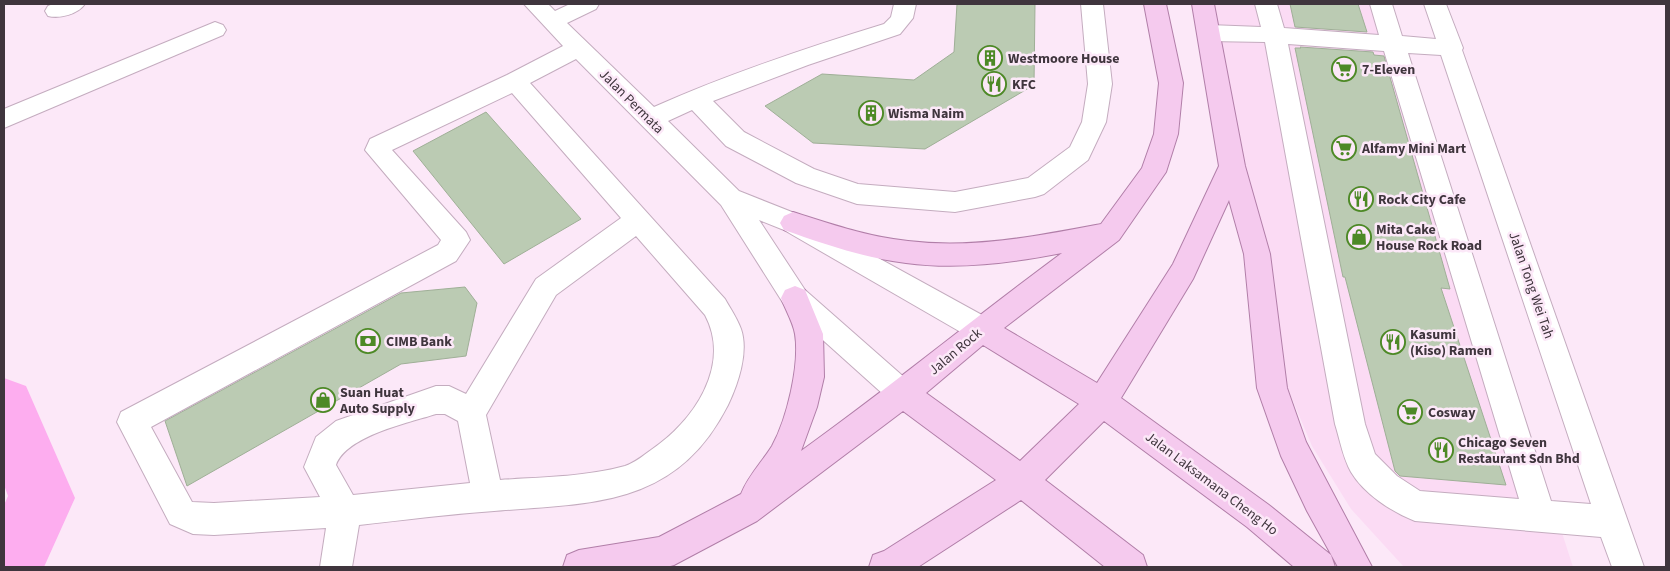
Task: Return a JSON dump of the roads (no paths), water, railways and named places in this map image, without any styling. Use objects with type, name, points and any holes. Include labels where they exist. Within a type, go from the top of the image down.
[{"type":"main road","name":"Jalan Rock","points":[[579,567],[662,553],[746,510],[903,394],[982,329],[1110,232],[1153,172],[1166,134],[1170,83],[1155,4]]},
{"type":"main road","points":[[1203,4],[1232,166],[1257,254],[1272,388],[1299,461],[1318,500],[1356,567]]},
{"type":"main road","points":[[885,567],[895,563],[1022,480],[1102,402],[1183,271],[1232,166]]},
{"type":"main road","points":[[793,222],[858,243],[921,254],[966,255],[1012,252],[1110,232]]},
{"type":"main road","points":[[746,510],[785,453],[802,407],[809,377],[809,334],[794,298]]},
{"type":"main road","name":"Jalan Laksamana Cheng Ho","points":[[982,329],[1102,402],[1258,516],[1319,567]]},
{"type":"main road","points":[[903,394],[1022,480],[1131,567]]},
{"type":"street","name":"Jalan Permata","points":[[535,4],[730,198]]},
{"type":"street","points":[[552,21],[588,4]]},
{"type":"street","points":[[650,119],[695,98],[820,52],[892,29],[900,24],[904,17],[905,4]]},
{"type":"street","points":[[695,98],[735,138],[804,176],[857,194],[955,202],[1035,187],[1079,154],[1094,122],[1100,84],[1092,4]]},
{"type":"street","points":[[1266,4],[1275,35],[1350,424],[1363,463],[1386,487],[1415,506],[1613,522]]},
{"type":"street","points":[[1381,4],[1540,516]]},
{"type":"street","name":"Jalan Tong Wei Tah","points":[[1435,4],[1452,48],[1628,567]]},
{"type":"street","points":[[4,119],[216,30]]},
{"type":"street","points":[[1209,32],[1452,48]]},
{"type":"street","points":[[515,81],[639,218],[715,307],[728,332],[729,362],[720,390],[706,418],[661,461],[630,480],[586,487],[345,511],[214,519],[192,518],[181,513],[132,422],[447,253],[457,240],[377,150],[384,143],[515,81],[579,48]]},
{"type":"street","points":[[730,198],[793,222],[982,329]]},
{"type":"street","points":[[730,198],[794,298],[903,394]]},
{"type":"street","points":[[488,496],[471,413],[546,287],[639,218]]},
{"type":"street","points":[[336,567],[345,511],[320,467],[327,447],[347,431],[436,400],[448,400],[471,413]]},
{"type":"waterway","points":[[4,406],[42,498],[9,567]]},
{"type":"place","name":"Westmoore House","points":[[990,58]]},
{"type":"place","name":"7-Eleven","points":[[1344,69]]},
{"type":"place","name":"KFC","points":[[994,84]]},
{"type":"place","name":"Wisma Naim","points":[[871,113]]},
{"type":"place","name":"Alfamy Mini Mart","points":[[1344,148]]},
{"type":"place","name":"Rock City Cafe","points":[[1361,199]]},
{"type":"place","name":"Mita Cake House Rock Road","points":[[1359,237]]},
{"type":"place","name":"CIMB Bank","points":[[368,341]]},
{"type":"place","name":"Kasumi (Kiso) Ramen","points":[[1393,342]]},
{"type":"place","name":"Suan Huat Auto Supply","points":[[323,400]]},
{"type":"place","name":"Cosway","points":[[1410,412]]},
{"type":"place","name":"Chicago Seven Restaurant Sdn Bhd","points":[[1441,450]]}]
